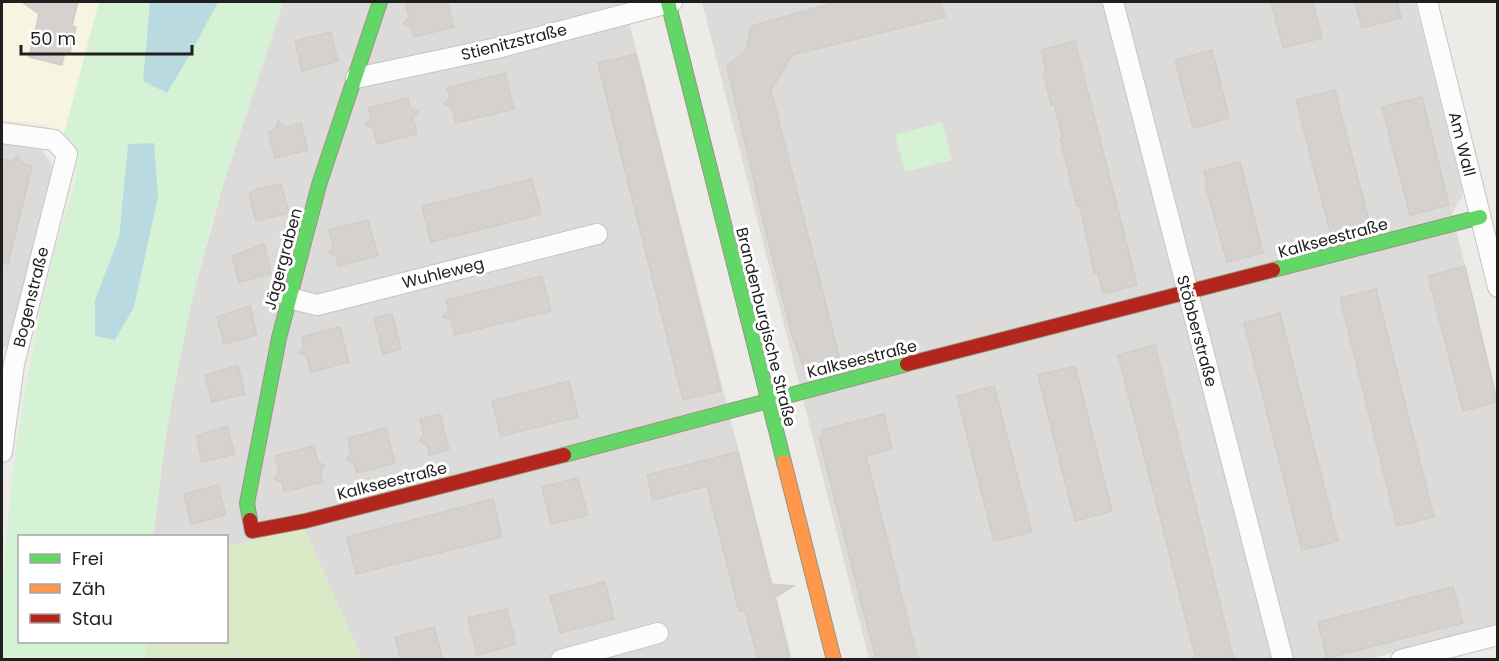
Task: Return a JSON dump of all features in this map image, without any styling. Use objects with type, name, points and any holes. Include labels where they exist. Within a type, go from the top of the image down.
[{"type":"street","name":"Jägergraben","points":[[252,531],[247,503],[289,298],[319,185],[380,2]]},
{"type":"street","name":"Stienitzstraße","points":[[356,78],[496,48],[669,2]]},
{"type":"street","name":"Brandenburgische Straße","points":[[669,2],[767,402],[834,660]]},
{"type":"street","name":"Stöbberstraße","points":[[1113,2],[1283,660]]},
{"type":"street","name":"Am Wall","points":[[1427,2],[1497,287]]},
{"type":"street","name":"Bogenstraße","points":[[2,133],[54,140],[67,154],[8,364],[2,452]]},
{"type":"street","name":"Kalkseestraße","points":[[252,531],[305,521],[1480,217]]},
{"type":"street","name":"Wuhleweg","points":[[289,298],[317,305],[597,234]]},
{"type":"street","points":[[561,660],[658,633]]},
{"type":"street","points":[[1401,660],[1497,635]]},
{"type":"shaded area","points":[[2,2],[99,2],[64,134],[43,124],[2,120]]},
{"type":"shaded area","points":[[283,2],[624,2],[792,659],[362,659],[304,528],[228,547],[228,535],[153,535],[167,426],[191,303],[224,182]]},
{"type":"shaded area","points":[[702,2],[1415,2],[1462,187],[1462,197],[1452,213],[1497,396],[1497,627],[1369,659],[869,659]]},
{"type":"shaded area","points":[[2,141],[36,146],[42,150],[51,163],[52,176],[11,342],[4,348],[2,348]]},
{"type":"green space","points":[[99,2],[150,2],[143,81],[218,2],[283,2],[223,184],[188,317],[162,463],[153,535],[18,535],[18,643],[146,643],[144,659],[2,660],[5,556],[16,451],[44,297],[76,174],[77,162],[73,145],[64,134]],"holes":[[[128,144],[154,144],[154,164],[95,300],[119,237]]]},
{"type":"green space","points":[[942,122],[952,160],[905,172],[895,135]]},
{"type":"green space","points":[[304,528],[362,659],[145,660],[146,643],[228,643],[228,547]]},
{"type":"water","points":[[150,2],[218,2],[167,93],[143,81]]},
{"type":"water","points":[[154,143],[158,197],[134,307],[115,340],[95,336],[95,300],[119,237],[128,144]]},
{"type":"building","points":[[22,2],[78,2],[72,26],[76,27],[70,52],[65,51],[62,65],[29,57],[39,14]]},
{"type":"building","points":[[405,2],[447,2],[454,27],[414,37],[412,27],[403,24],[409,17]]},
{"type":"building","points":[[837,2],[940,2],[945,17],[792,55],[771,90],[840,360],[804,369],[792,335],[727,66],[746,51],[751,26]]},
{"type":"building","points":[[1271,2],[1313,2],[1322,38],[1283,48]]},
{"type":"building","points":[[1355,2],[1397,2],[1401,18],[1362,28]]},
{"type":"building","points":[[331,32],[338,61],[302,71],[295,41]]},
{"type":"building","points":[[1075,41],[1137,285],[1103,294],[1098,272],[1094,273],[1080,205],[1077,206],[1060,139],[1063,138],[1054,104],[1051,105],[1043,72],[1046,71],[1041,50]]},
{"type":"building","points":[[1212,50],[1229,118],[1193,128],[1175,60]]},
{"type":"building","points":[[636,54],[721,391],[683,400],[598,63]]},
{"type":"building","points":[[505,73],[514,109],[456,123],[452,107],[444,104],[450,98],[447,88]]},
{"type":"building","points":[[1335,90],[1370,225],[1331,235],[1296,100]]},
{"type":"building","points":[[1422,97],[1449,205],[1410,215],[1382,107]]},
{"type":"building","points":[[408,98],[410,108],[418,111],[413,118],[417,134],[377,144],[373,128],[365,125],[371,118],[368,108]]},
{"type":"building","points":[[278,121],[285,128],[301,123],[308,150],[275,158],[268,132],[275,130]]},
{"type":"building","points":[[18,156],[22,163],[32,166],[8,264],[2,263],[2,159],[12,161]]},
{"type":"building","points":[[1240,162],[1263,253],[1227,262],[1205,184],[1207,184],[1204,171]]},
{"type":"building","points":[[532,179],[541,214],[431,242],[422,206]]},
{"type":"building","points":[[281,184],[289,213],[256,221],[249,194],[257,189]]},
{"type":"building","points":[[368,220],[378,256],[338,266],[336,256],[328,253],[333,246],[329,230]]},
{"type":"building","points":[[264,244],[271,274],[239,282],[232,256]]},
{"type":"building","points":[[1465,266],[1497,402],[1463,411],[1428,276]]},
{"type":"building","points":[[542,276],[551,311],[455,335],[451,320],[442,317],[449,310],[446,300]]},
{"type":"building","points":[[1376,289],[1434,517],[1397,526],[1340,298]]},
{"type":"building","points":[[250,306],[257,335],[224,344],[217,317]]},
{"type":"building","points":[[1280,313],[1338,541],[1302,550],[1244,323]]},
{"type":"building","points":[[392,314],[401,349],[383,354],[374,318]]},
{"type":"building","points":[[340,327],[349,362],[311,372],[306,356],[298,353],[304,347],[302,337]]},
{"type":"building","points":[[1155,345],[1234,660],[1196,660],[1118,355]]},
{"type":"building","points":[[238,365],[245,394],[212,402],[205,376]]},
{"type":"building","points":[[1075,366],[1112,511],[1075,521],[1038,375]]},
{"type":"building","points":[[569,381],[578,417],[501,436],[492,401]]},
{"type":"building","points":[[994,386],[1032,532],[994,541],[957,396]]},
{"type":"building","points":[[440,414],[449,449],[429,455],[427,445],[419,441],[424,435],[420,419]]},
{"type":"building","points":[[884,414],[892,449],[866,456],[918,660],[876,660],[819,438],[824,437],[822,430]]},
{"type":"building","points":[[227,426],[235,454],[202,462],[196,436]]},
{"type":"building","points":[[386,428],[395,463],[357,473],[354,463],[347,460],[351,453],[348,438]]},
{"type":"building","points":[[314,446],[318,462],[325,466],[320,472],[323,482],[284,492],[282,482],[274,479],[279,472],[275,456]]},
{"type":"building","points":[[738,452],[771,584],[794,586],[775,597],[790,660],[758,660],[745,610],[739,611],[707,486],[653,500],[647,475]]},
{"type":"building","points":[[578,478],[588,515],[551,524],[542,487]]},
{"type":"building","points":[[218,485],[226,515],[191,524],[184,494]]},
{"type":"building","points":[[493,499],[502,537],[356,574],[347,537]]},
{"type":"building","points":[[605,582],[614,619],[560,633],[550,596]]},
{"type":"building","points":[[1453,587],[1463,623],[1327,658],[1318,622]]},
{"type":"building","points":[[507,609],[516,644],[477,655],[468,618]]},
{"type":"building","points":[[434,627],[443,660],[401,660],[395,637]]},
{"type":"traffic: fast","points":[[250,520],[247,503],[279,338],[319,185],[380,2]]},
{"type":"traffic: fast","points":[[668,2],[784,462]]},
{"type":"traffic: fast","points":[[1273,270],[1480,217]]},
{"type":"traffic: fast","points":[[564,455],[907,364]]},
{"type":"traffic: slow","points":[[784,462],[834,660]]},
{"type":"traffic: jam","points":[[907,364],[1273,270]]},
{"type":"traffic: jam","points":[[250,520],[252,531],[305,521],[564,455]]}]
